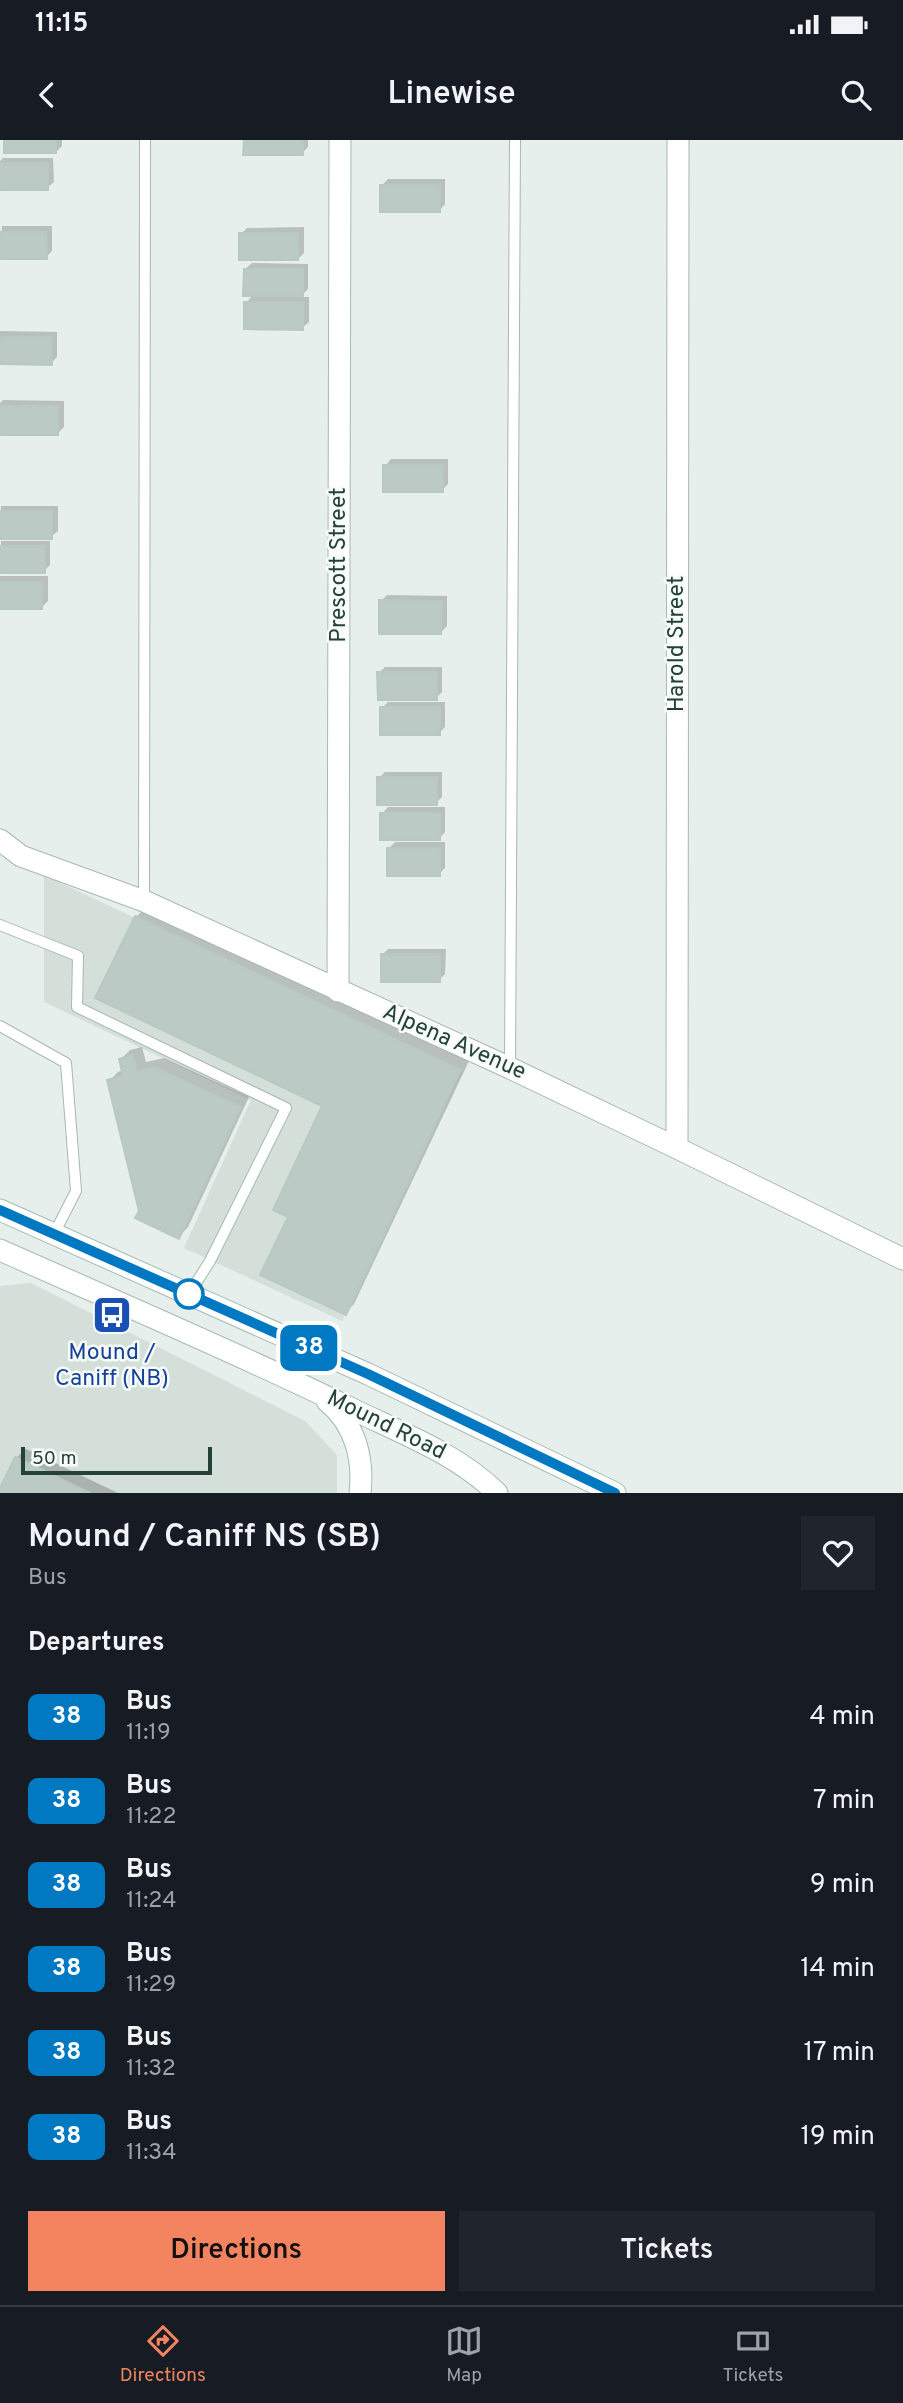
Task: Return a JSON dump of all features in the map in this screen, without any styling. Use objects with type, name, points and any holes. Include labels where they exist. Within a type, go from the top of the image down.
[{"type":"street","name":"Prescott Street","points":[[338,991],[340,140]]},
{"type":"street","name":"Harold Street","points":[[677,1148],[678,140]]},
{"type":"street","name":"Alpena Avenue","points":[[0,840],[21,856],[144,901],[510,1068],[903,1259]]},
{"type":"street","name":"Mound Road","points":[[0,1210],[368,1374],[615,1493]]},
{"type":"street","name":"Mound Road","points":[[0,1250],[314,1391],[452,1457],[497,1493]]},
{"type":"street","points":[[314,1391],[335,1407],[353,1435],[361,1465],[360,1493]]},
{"type":"lane","points":[[144,901],[145,140]]},
{"type":"lane","points":[[510,1068],[515,140]]},
{"type":"lane","points":[[0,925],[78,956],[77,1007],[286,1108],[210,1261],[189,1294]]},
{"type":"lane","points":[[0,1026],[66,1063],[76,1191],[54,1234]]},
{"type":"shaded area","points":[[44,875],[462,1072],[342,1321],[184,1248],[251,1100],[44,1002]]},
{"type":"shaded area","points":[[31,1283],[305,1421],[337,1455],[337,1493],[0,1493],[0,1286]]},
{"type":"building","points":[[4,140],[56,140],[56,153],[4,153]]},
{"type":"building","points":[[244,140],[303,140],[303,155],[243,155]]},
{"type":"building","points":[[0,163],[48,163],[48,190],[0,190]]},
{"type":"building","points":[[380,185],[440,185],[440,212],[380,212]]},
{"type":"building","points":[[0,232],[46,232],[47,259],[0,259]]},
{"type":"building","points":[[239,233],[298,233],[298,260],[239,260]]},
{"type":"building","points":[[244,269],[303,269],[303,296],[243,296]]},
{"type":"building","points":[[244,302],[303,302],[303,330],[244,329]]},
{"type":"building","points":[[0,337],[51,337],[52,365],[0,364]]},
{"type":"building","points":[[0,406],[58,406],[58,435],[0,435]]},
{"type":"building","points":[[383,465],[443,465],[443,492],[383,492]]},
{"type":"building","points":[[0,511],[52,511],[52,539],[0,539]]},
{"type":"building","points":[[0,546],[45,546],[45,573],[0,573]]},
{"type":"building","points":[[0,582],[43,582],[42,609],[0,609]]},
{"type":"building","points":[[379,600],[442,601],[441,634],[379,634]]},
{"type":"building","points":[[377,672],[437,672],[437,700],[378,700]]},
{"type":"building","points":[[380,707],[440,707],[440,735],[380,735]]},
{"type":"building","points":[[377,777],[437,777],[437,805],[377,805]]},
{"type":"building","points":[[380,813],[440,813],[440,840],[380,840]]},
{"type":"building","points":[[387,848],[440,848],[440,876],[387,876]]},
{"type":"building","points":[[135,916],[461,1070],[346,1315],[260,1275],[288,1217],[273,1210],[322,1106],[95,998]]},
{"type":"building","points":[[381,954],[440,954],[440,982],[381,982]]},
{"type":"building","points":[[133,1055],[137,1071],[154,1067],[241,1107],[179,1239],[135,1218],[139,1211],[107,1080],[123,1076],[119,1059]]},
{"type":"building","points":[[15,1457],[90,1493],[0,1493]]},
{"type":"bus line","name":"38","points":[[0,1210],[368,1374],[615,1493]]},
{"type":"place","name":"Mound / Caniff (NB)","points":[[112,1315]]}]
